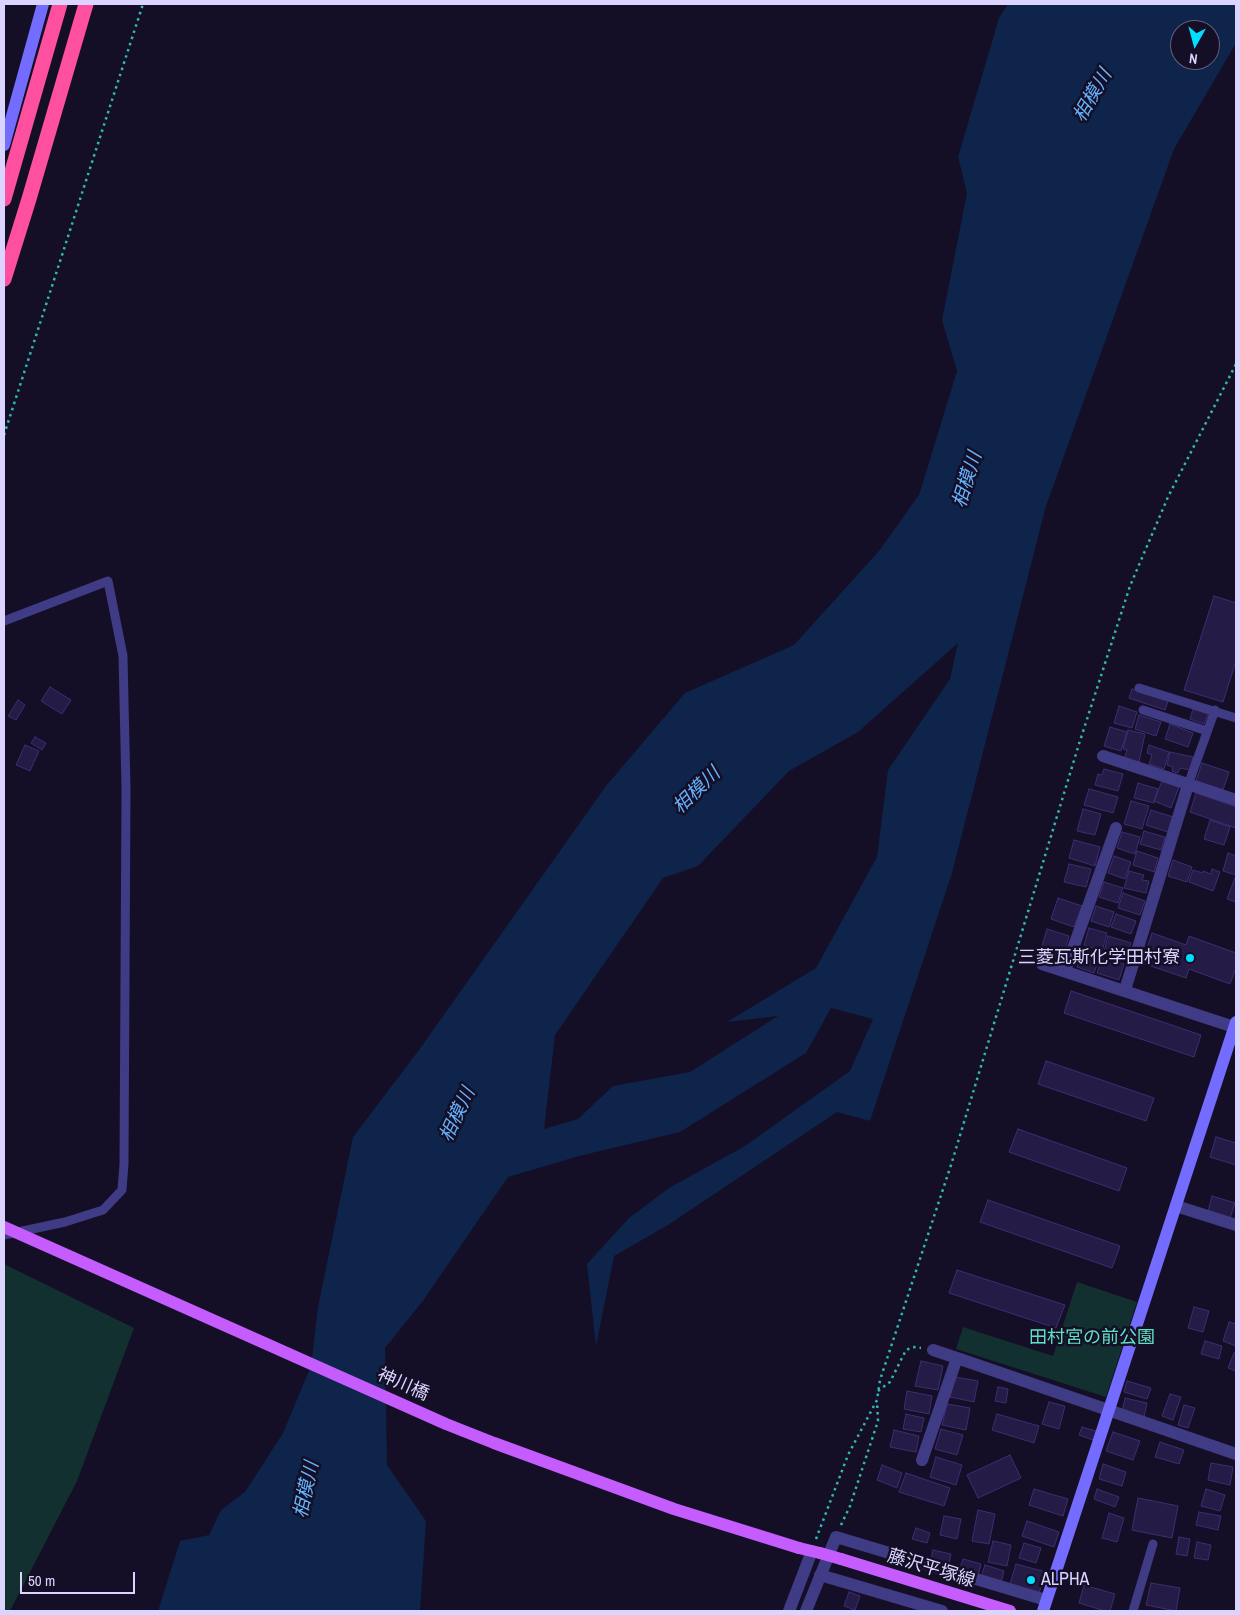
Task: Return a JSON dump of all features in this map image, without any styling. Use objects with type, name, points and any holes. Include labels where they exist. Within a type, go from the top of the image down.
[{"type":"highway","points":[[4,199],[60,4]]},
{"type":"highway","points":[[4,279],[86,4]]},
{"type":"main road","name":"神川橋","points":[[4,1227],[446,1424],[674,1509],[816,1552]]},
{"type":"main road","name":"藤沢平塚線","points":[[816,1552],[1010,1611]]},
{"type":"street","points":[[4,145],[43,4]]},
{"type":"street","points":[[1102,756],[1236,800]]},
{"type":"street","points":[[1125,990],[1188,785]]},
{"type":"street","points":[[1065,971],[1116,828]]},
{"type":"street","points":[[806,1611],[836,1537],[1044,1606],[1235,1025],[1042,964]]},
{"type":"street","points":[[1176,1206],[1236,1225]]},
{"type":"street","points":[[933,1350],[1236,1454]]},
{"type":"street","points":[[922,1460],[957,1358]]},
{"type":"street","points":[[790,1611],[816,1552]]},
{"type":"street","points":[[820,1575],[942,1611]]},
{"type":"lane","points":[[4,621],[108,581],[123,656],[126,789],[125,1146],[122,1190],[103,1210],[65,1222],[4,1235]]},
{"type":"lane","points":[[1139,688],[1236,718]]},
{"type":"lane","points":[[1143,710],[1207,731]]},
{"type":"lane","points":[[1188,785],[1215,710]]},
{"type":"lane","points":[[1133,1611],[1153,1544]]},
{"type":"path","points":[[4,435],[143,4]]},
{"type":"path","points":[[836,1537],[850,1506],[878,1420],[877,1400],[883,1371],[951,1165],[1130,586],[1168,497],[1236,364]]},
{"type":"path","points":[[878,1391],[890,1382],[909,1348],[933,1350]]},
{"type":"path","points":[[816,1552],[848,1455],[877,1400]]},
{"type":"green space","points":[[4,1264],[134,1328],[77,1481],[10,1611],[4,1611]]},
{"type":"green space","name":"田村宮の前公園","points":[[1077,1282],[1137,1302],[1106,1397],[956,1349],[963,1327],[1053,1356]]},
{"type":"water","name":"相模川","points":[[1008,4],[1236,4],[1236,43],[1174,149],[1046,506],[952,873],[870,1121],[837,1112],[668,1225],[614,1256],[596,1346],[587,1264],[629,1218],[669,1188],[745,1146],[850,1071],[873,1019],[831,1008],[806,1053],[680,1132],[579,1156],[508,1177],[422,1302],[385,1348],[387,1465],[426,1521],[420,1611],[158,1611],[180,1541],[209,1535],[221,1510],[245,1492],[283,1433],[311,1366],[318,1307],[353,1137],[419,1050],[606,786],[685,693],[794,645],[879,551],[919,495],[957,371],[942,320],[967,193],[958,157],[999,18]],"holes":[[[958,643],[950,679],[888,770],[877,857],[816,968],[727,1022],[778,1016],[690,1072],[613,1086],[578,1119],[544,1129],[555,1035],[663,878],[698,866],[789,771],[858,732]]]},
{"type":"building","points":[[1214,596],[1236,603],[1236,661],[1223,702],[1184,690]]},
{"type":"building","points":[[50,687],[71,700],[62,714],[41,701]]},
{"type":"building","points":[[1132,689],[1168,701],[1165,710],[1129,698]]},
{"type":"building","points":[[18,700],[25,705],[16,720],[8,716]]},
{"type":"building","points":[[1119,706],[1137,712],[1132,728],[1114,723]]},
{"type":"building","points":[[1193,709],[1208,714],[1204,724],[1190,719]]},
{"type":"building","points":[[1139,715],[1161,722],[1156,736],[1135,729]]},
{"type":"building","points":[[1170,724],[1193,733],[1188,747],[1165,739]]},
{"type":"building","points":[[1110,727],[1127,732],[1121,751],[1104,746]]},
{"type":"building","points":[[1128,730],[1145,734],[1139,762],[1124,760],[1127,750],[1123,749]]},
{"type":"building","points":[[35,737],[46,743],[42,750],[31,743]]},
{"type":"building","points":[[25,745],[39,751],[30,771],[16,765]]},
{"type":"building","points":[[1149,745],[1169,752],[1164,769],[1149,764],[1152,755],[1147,753]]},
{"type":"building","points":[[1170,752],[1193,757],[1190,770],[1180,768],[1178,773],[1172,771],[1173,767],[1167,765]]},
{"type":"building","points":[[1202,763],[1229,772],[1223,790],[1196,781]]},
{"type":"building","points":[[1104,769],[1123,774],[1118,791],[1095,785],[1098,774],[1102,775]]},
{"type":"building","points":[[1162,781],[1179,787],[1171,808],[1154,801]]},
{"type":"building","points":[[1138,783],[1158,789],[1154,803],[1134,798]]},
{"type":"building","points":[[1089,789],[1118,797],[1113,813],[1084,805]]},
{"type":"building","points":[[1196,793],[1236,807],[1236,828],[1190,812]]},
{"type":"building","points":[[1131,801],[1149,806],[1142,829],[1124,824]]},
{"type":"building","points":[[1083,809],[1101,814],[1095,835],[1077,831]]},
{"type":"building","points":[[1151,810],[1173,817],[1168,832],[1146,825]]},
{"type":"building","points":[[1210,820],[1230,827],[1224,845],[1204,839]]},
{"type":"building","points":[[1144,831],[1165,837],[1161,850],[1140,844]]},
{"type":"building","points":[[1122,832],[1140,837],[1135,854],[1117,848]]},
{"type":"building","points":[[1074,840],[1100,847],[1095,866],[1069,858]]},
{"type":"building","points":[[1137,851],[1158,858],[1154,872],[1133,865]]},
{"type":"building","points":[[1228,853],[1236,856],[1236,875],[1223,871]]},
{"type":"building","points":[[1114,856],[1131,862],[1125,879],[1108,873]]},
{"type":"building","points":[[1173,860],[1192,867],[1187,882],[1168,876]]},
{"type":"building","points":[[1069,864],[1091,869],[1086,887],[1064,882]]},
{"type":"building","points":[[1212,869],[1220,872],[1213,891],[1189,882],[1193,870],[1211,874]]},
{"type":"building","points":[[1129,871],[1144,875],[1142,880],[1149,881],[1146,893],[1124,888]]},
{"type":"building","points":[[1236,879],[1236,902],[1227,899]]},
{"type":"building","points":[[1104,882],[1123,888],[1118,903],[1099,897]]},
{"type":"building","points":[[1123,893],[1145,901],[1140,915],[1118,908]]},
{"type":"building","points":[[1058,898],[1082,906],[1074,927],[1051,919]]},
{"type":"building","points":[[1096,906],[1114,912],[1109,927],[1091,921]]},
{"type":"building","points":[[1116,914],[1136,921],[1131,934],[1111,927]]},
{"type":"building","points":[[1089,928],[1107,933],[1102,951],[1084,945]]},
{"type":"building","points":[[1047,929],[1069,936],[1062,959],[1040,953]]},
{"type":"building","name":"三菱瓦斯化学田村寮","points":[[1152,933],[1186,945],[1189,936],[1236,953],[1236,968],[1230,984],[1189,969],[1186,978],[1142,963]]},
{"type":"building","points":[[1108,936],[1131,943],[1126,959],[1104,952]]},
{"type":"building","points":[[1082,950],[1100,956],[1094,973],[1077,967]]},
{"type":"building","points":[[1102,958],[1124,964],[1119,980],[1097,973]]},
{"type":"building","points":[[1071,991],[1201,1035],[1194,1057],[1064,1013]]},
{"type":"building","points":[[1046,1061],[1154,1098],[1146,1121],[1038,1084]]},
{"type":"building","points":[[1018,1129],[1127,1168],[1119,1191],[1009,1152]]},
{"type":"building","points":[[1216,1137],[1236,1143],[1236,1165],[1210,1157]]},
{"type":"building","points":[[1212,1196],[1235,1203],[1230,1218],[1208,1211]]},
{"type":"building","points":[[988,1200],[1120,1246],[1112,1268],[980,1222]]},
{"type":"building","points":[[957,1270],[1065,1305],[1056,1328],[949,1293]]},
{"type":"building","points":[[1194,1307],[1209,1311],[1203,1332],[1188,1328]]},
{"type":"building","points":[[1229,1322],[1236,1324],[1236,1346],[1223,1341]]},
{"type":"building","points":[[1205,1341],[1222,1346],[1219,1359],[1201,1354]]},
{"type":"building","points":[[1234,1353],[1236,1354],[1236,1371],[1228,1368]]},
{"type":"building","points":[[921,1361],[943,1366],[938,1390],[915,1386]]},
{"type":"building","points":[[955,1377],[978,1381],[974,1402],[950,1397]]},
{"type":"building","points":[[1127,1381],[1151,1388],[1147,1399],[1124,1392]]},
{"type":"building","points":[[998,1387],[1008,1389],[1006,1403],[995,1401]]},
{"type":"building","points":[[907,1391],[932,1396],[929,1414],[904,1409]]},
{"type":"building","points":[[1170,1394],[1181,1397],[1173,1420],[1162,1416]]},
{"type":"building","points":[[1125,1398],[1147,1403],[1144,1417],[1122,1412]]},
{"type":"building","points":[[1049,1402],[1065,1406],[1059,1429],[1042,1424]]},
{"type":"building","points":[[947,1404],[970,1408],[966,1430],[942,1425]]},
{"type":"building","points":[[1184,1405],[1195,1408],[1188,1428],[1178,1425]]},
{"type":"building","points":[[906,1414],[924,1418],[921,1432],[903,1429]]},
{"type":"building","points":[[997,1414],[1039,1426],[1034,1443],[992,1430]]},
{"type":"building","points":[[1082,1427],[1096,1431],[1093,1440],[1079,1435]]},
{"type":"building","points":[[941,1429],[963,1435],[957,1455],[935,1449]]},
{"type":"building","points":[[894,1430],[919,1436],[916,1452],[890,1447]]},
{"type":"building","points":[[1113,1432],[1140,1441],[1133,1460],[1106,1451]]},
{"type":"building","points":[[1160,1442],[1184,1450],[1179,1464],[1155,1457]]},
{"type":"building","points":[[1010,1455],[1021,1478],[978,1498],[967,1475]]},
{"type":"building","points":[[936,1457],[962,1465],[956,1485],[930,1477]]},
{"type":"building","points":[[1211,1463],[1233,1467],[1230,1485],[1208,1480]]},
{"type":"building","points":[[1103,1464],[1126,1472],[1122,1486],[1099,1479]]},
{"type":"building","points":[[882,1465],[902,1473],[897,1488],[877,1480]]},
{"type":"building","points":[[906,1473],[950,1488],[944,1506],[899,1492]]},
{"type":"building","points":[[1034,1489],[1068,1499],[1063,1516],[1029,1505]]},
{"type":"building","points":[[1097,1489],[1119,1497],[1115,1507],[1094,1499]]},
{"type":"building","points":[[1206,1489],[1225,1495],[1220,1511],[1201,1506]]},
{"type":"building","points":[[1138,1498],[1178,1506],[1172,1538],[1132,1530]]},
{"type":"building","points":[[978,1510],[995,1514],[989,1544],[972,1541]]},
{"type":"building","points":[[1199,1512],[1221,1516],[1218,1530],[1196,1525]]},
{"type":"building","points":[[1109,1513],[1124,1518],[1117,1542],[1102,1538]]},
{"type":"building","points":[[944,1516],[961,1519],[957,1539],[940,1535]]},
{"type":"building","points":[[1027,1521],[1059,1532],[1054,1547],[1022,1536]]},
{"type":"building","points":[[916,1528],[930,1533],[927,1543],[912,1539]]},
{"type":"building","points":[[1179,1537],[1190,1539],[1187,1556],[1176,1554]]},
{"type":"building","points":[[993,1541],[1011,1545],[1007,1566],[988,1562]]},
{"type":"building","points":[[1197,1542],[1211,1545],[1208,1560],[1194,1558]]},
{"type":"building","points":[[1024,1543],[1041,1548],[1036,1563],[1019,1558]]},
{"type":"building","points":[[933,1550],[951,1554],[948,1568],[930,1564]]},
{"type":"building","points":[[963,1559],[981,1564],[978,1576],[959,1571]]},
{"type":"building","points":[[1016,1564],[1046,1572],[1039,1593],[1010,1584]]},
{"type":"building","points":[[985,1565],[1004,1571],[1001,1583],[981,1577]]},
{"type":"building","points":[[1151,1583],[1180,1588],[1176,1611],[1146,1605]]},
{"type":"building","points":[[1084,1585],[1115,1594],[1110,1611],[1079,1603]]},
{"type":"building","points":[[849,1592],[860,1596],[855,1610],[844,1606]]},
{"type":"place","name":"三菱瓦斯化学田村寮","points":[[1190,958]]},
{"type":"place","name":"ALPHA","points":[[1031,1580]]}]
